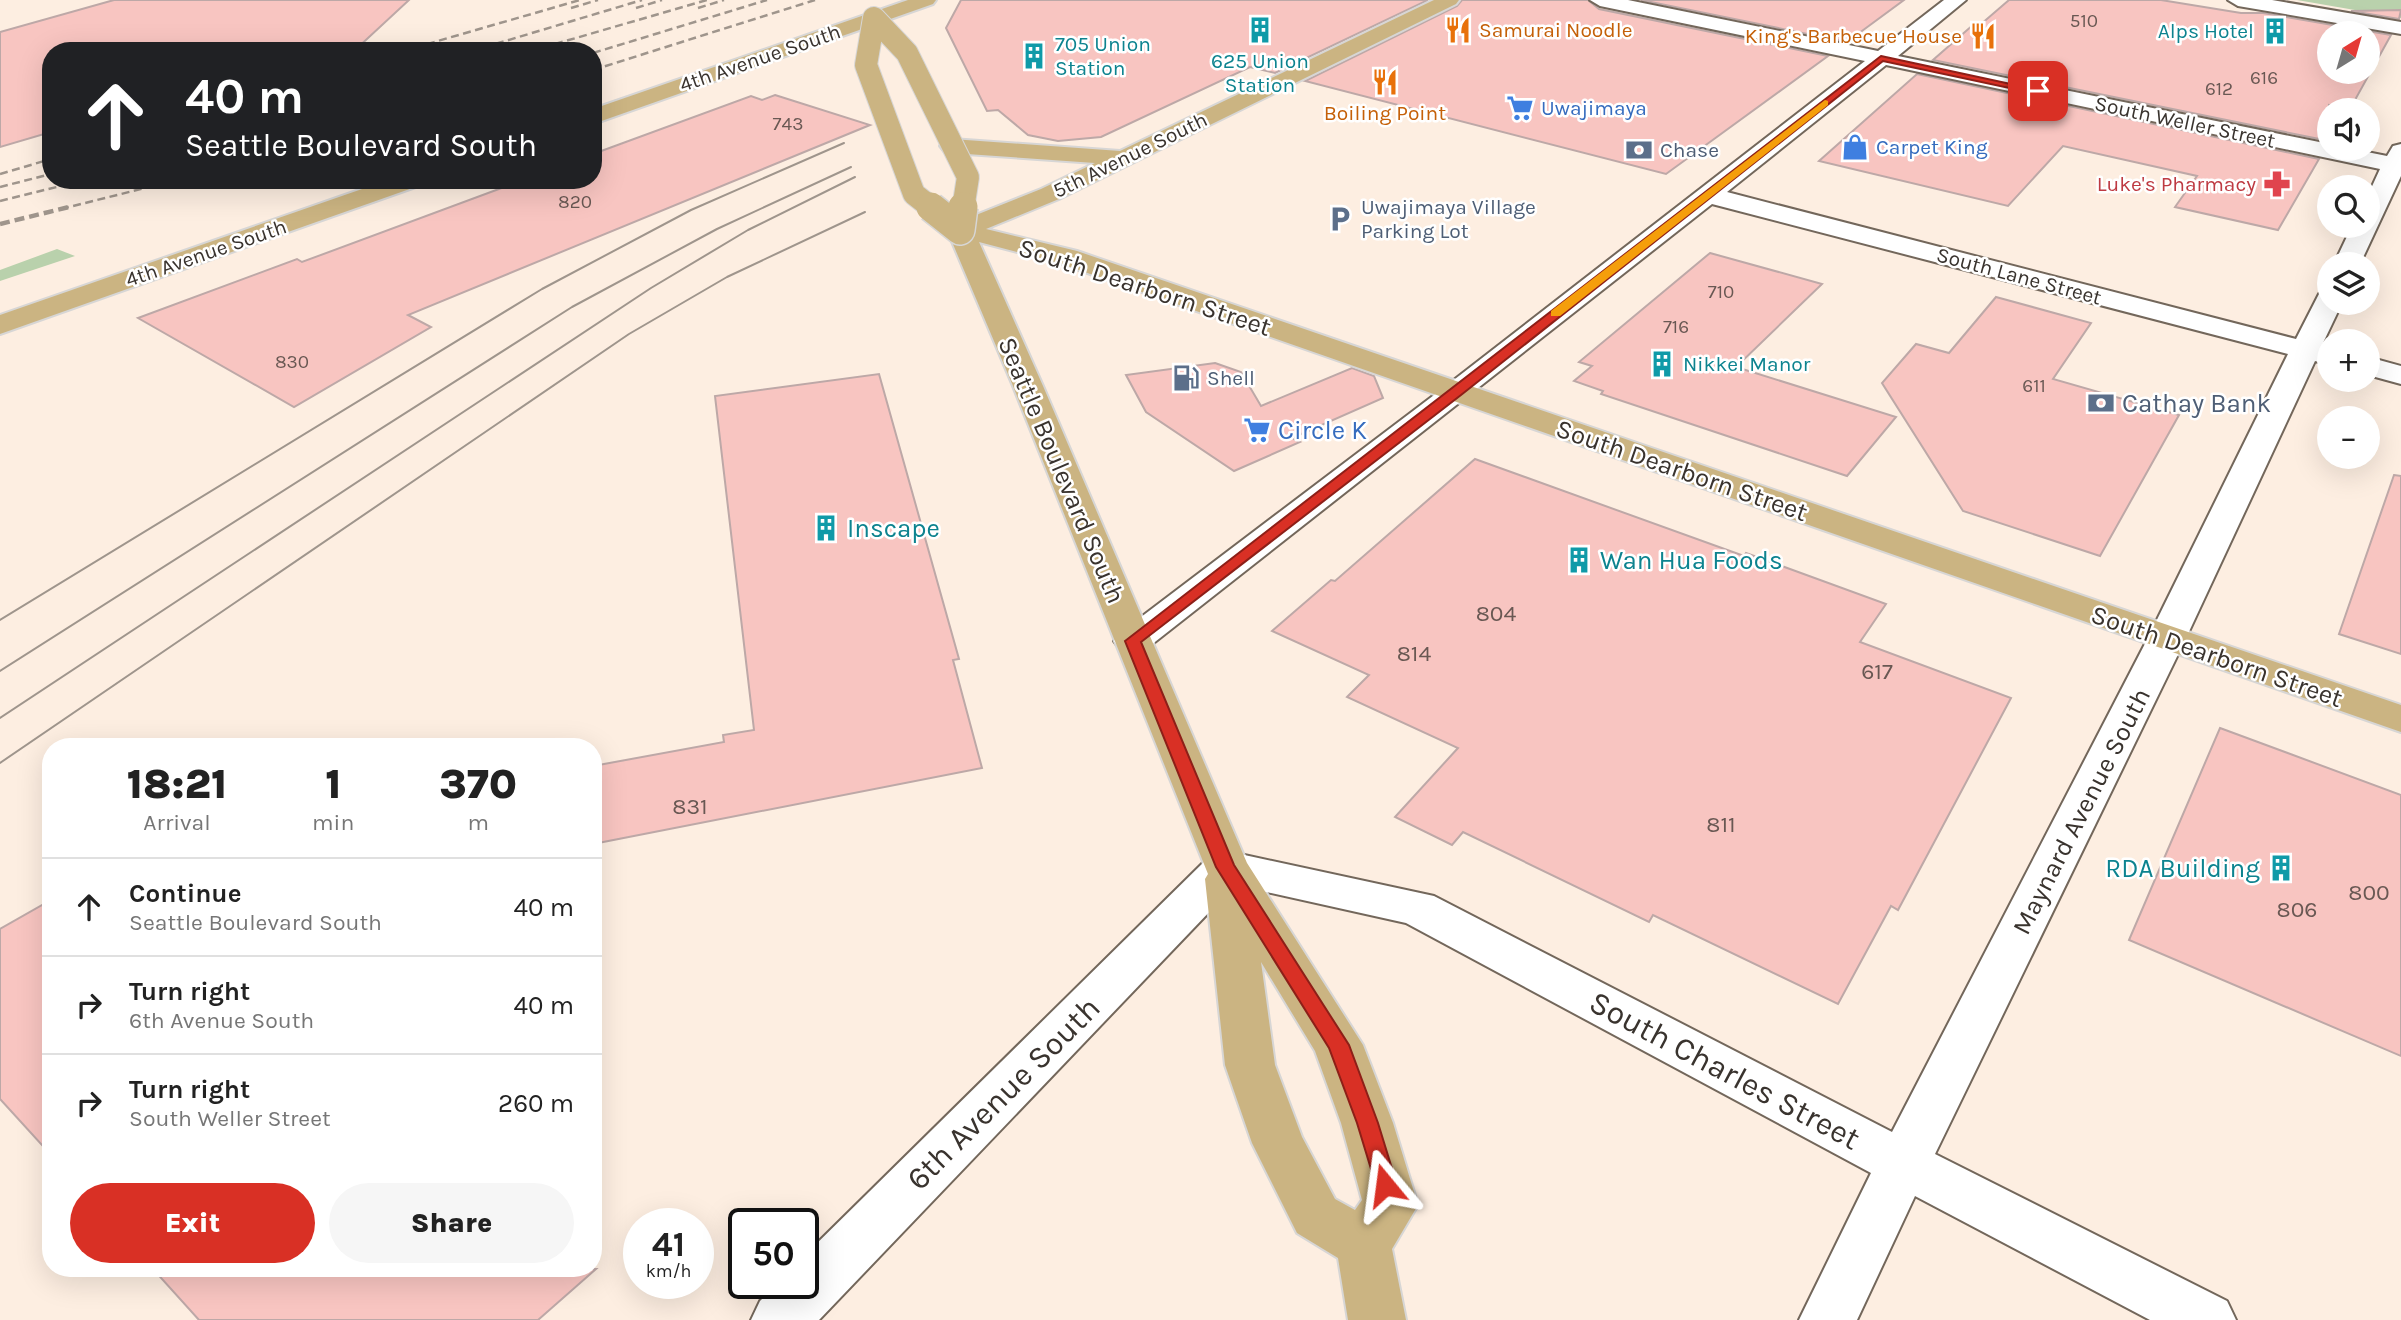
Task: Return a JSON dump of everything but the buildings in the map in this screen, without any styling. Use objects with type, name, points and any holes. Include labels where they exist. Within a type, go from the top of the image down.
[{"type":"main road","name":"4th Avenue South","points":[[602,114],[926,0]]},
{"type":"main road","name":"5th Avenue South","points":[[960,230],[1049,194],[1449,0]]},
{"type":"main road","points":[[874,18],[907,53],[968,177],[960,230]]},
{"type":"main road","name":"Seattle Boulevard South","points":[[874,18],[866,65],[914,194],[960,230],[1028,386],[1226,867]]},
{"type":"main road","points":[[952,146],[1125,158]]},
{"type":"main road","name":"4th Avenue South","points":[[0,325],[386,189]]},
{"type":"main road","name":"South Dearborn Street","points":[[960,230],[1068,257],[2401,719]]},
{"type":"main road","points":[[1226,867],[1250,1065],[1278,1143],[1316,1216],[1363,1244]]},
{"type":"main road","points":[[1226,867],[1338,1045],[1367,1123],[1391,1205],[1363,1244],[1377,1320]]},
{"type":"street","name":"South Weller Street","points":[[1600,0],[2399,161]]},
{"type":"street","points":[[1133,641],[1457,392],[1956,0]]},
{"type":"street","points":[[2238,0],[2401,28]]},
{"type":"street","points":[[2380,197],[2399,161]]},
{"type":"street","name":"South Lane Street","points":[[1708,195],[2317,353]]},
{"type":"street","name":"Maynard Avenue South","points":[[1828,1320],[1903,1164],[2167,638],[2317,353]]},
{"type":"street","points":[[2380,369],[2401,375]]},
{"type":"street","name":"South Charles Street","points":[[1226,867],[1418,908],[1903,1164],[2207,1320]]},
{"type":"street","name":"6th Avenue South","points":[[780,1320],[1226,867]]},
{"type":"green space","points":[[2297,0],[2401,0],[2401,18]]},
{"type":"green space","points":[[57,249],[75,256],[0,281],[0,270]]},
{"type":"tram line","points":[[0,620],[542,289],[691,210],[844,143]]},
{"type":"tram line","points":[[0,671],[572,307],[717,229],[851,167]]},
{"type":"tram line","points":[[0,718],[651,288],[748,230],[855,177]]},
{"type":"tram line","points":[[0,763],[629,334],[727,277],[865,212]]},
{"type":"railway","points":[[434,42],[580,0]]},
{"type":"railway","points":[[571,8],[598,0]]},
{"type":"railway","points":[[502,42],[642,0]]},
{"type":"railway","points":[[636,8],[662,0]]},
{"type":"railway","points":[[562,42],[707,0]]},
{"type":"railway","points":[[698,8],[724,0]]},
{"type":"railway","points":[[602,50],[767,0]]},
{"type":"railway","points":[[602,67],[815,0]]},
{"type":"railway","points":[[0,174],[42,162]]},
{"type":"railway","points":[[0,187],[42,176]]},
{"type":"railway","points":[[0,201],[49,189]]},
{"type":"railway","points":[[69,207],[141,189]]},
{"type":"railway","points":[[0,224],[69,207]]},
{"type":"railway","points":[[61,209],[69,207]]},
{"type":"slow traffic","points":[[1555,314],[1825,103]]},
{"type":"place","name":"625 Union Station","points":[[1260,30]]},
{"type":"place","name":"Samurai Noodle","points":[[1458,30]]},
{"type":"place","name":"Alps Hotel","points":[[2275,31]]},
{"type":"place","name":"King's Barbecue House","points":[[1983,36]]},
{"type":"place","name":"705 Union Station","points":[[1034,56]]},
{"type":"place","name":"Boiling Point","points":[[1385,82]]},
{"type":"place","name":"Uwajimaya","points":[[1520,108]]},
{"type":"place","name":"Carpet King","points":[[1855,147]]},
{"type":"place","name":"Chase","points":[[1639,150]]},
{"type":"place","name":"Luke's Pharmacy","points":[[2277,184]]},
{"type":"place","name":"Uwajimaya Village Parking Lot","points":[[1340,219]]},
{"type":"place","name":"Nikkei Manor","points":[[1662,364]]},
{"type":"place","name":"Shell","points":[[1186,378]]},
{"type":"place","name":"Cathay Bank","points":[[2101,403]]},
{"type":"place","name":"Circle K","points":[[1257,430]]},
{"type":"place","name":"Inscape","points":[[826,528]]},
{"type":"place","name":"Wan Hua Foods","points":[[1579,560]]},
{"type":"place","name":"RDA Building","points":[[2281,868]]},
{"type":"route","points":[[1385,1185],[1367,1123],[1338,1045],[1226,867],[1133,641],[1457,392],[1881,58],[2038,91]]}]
